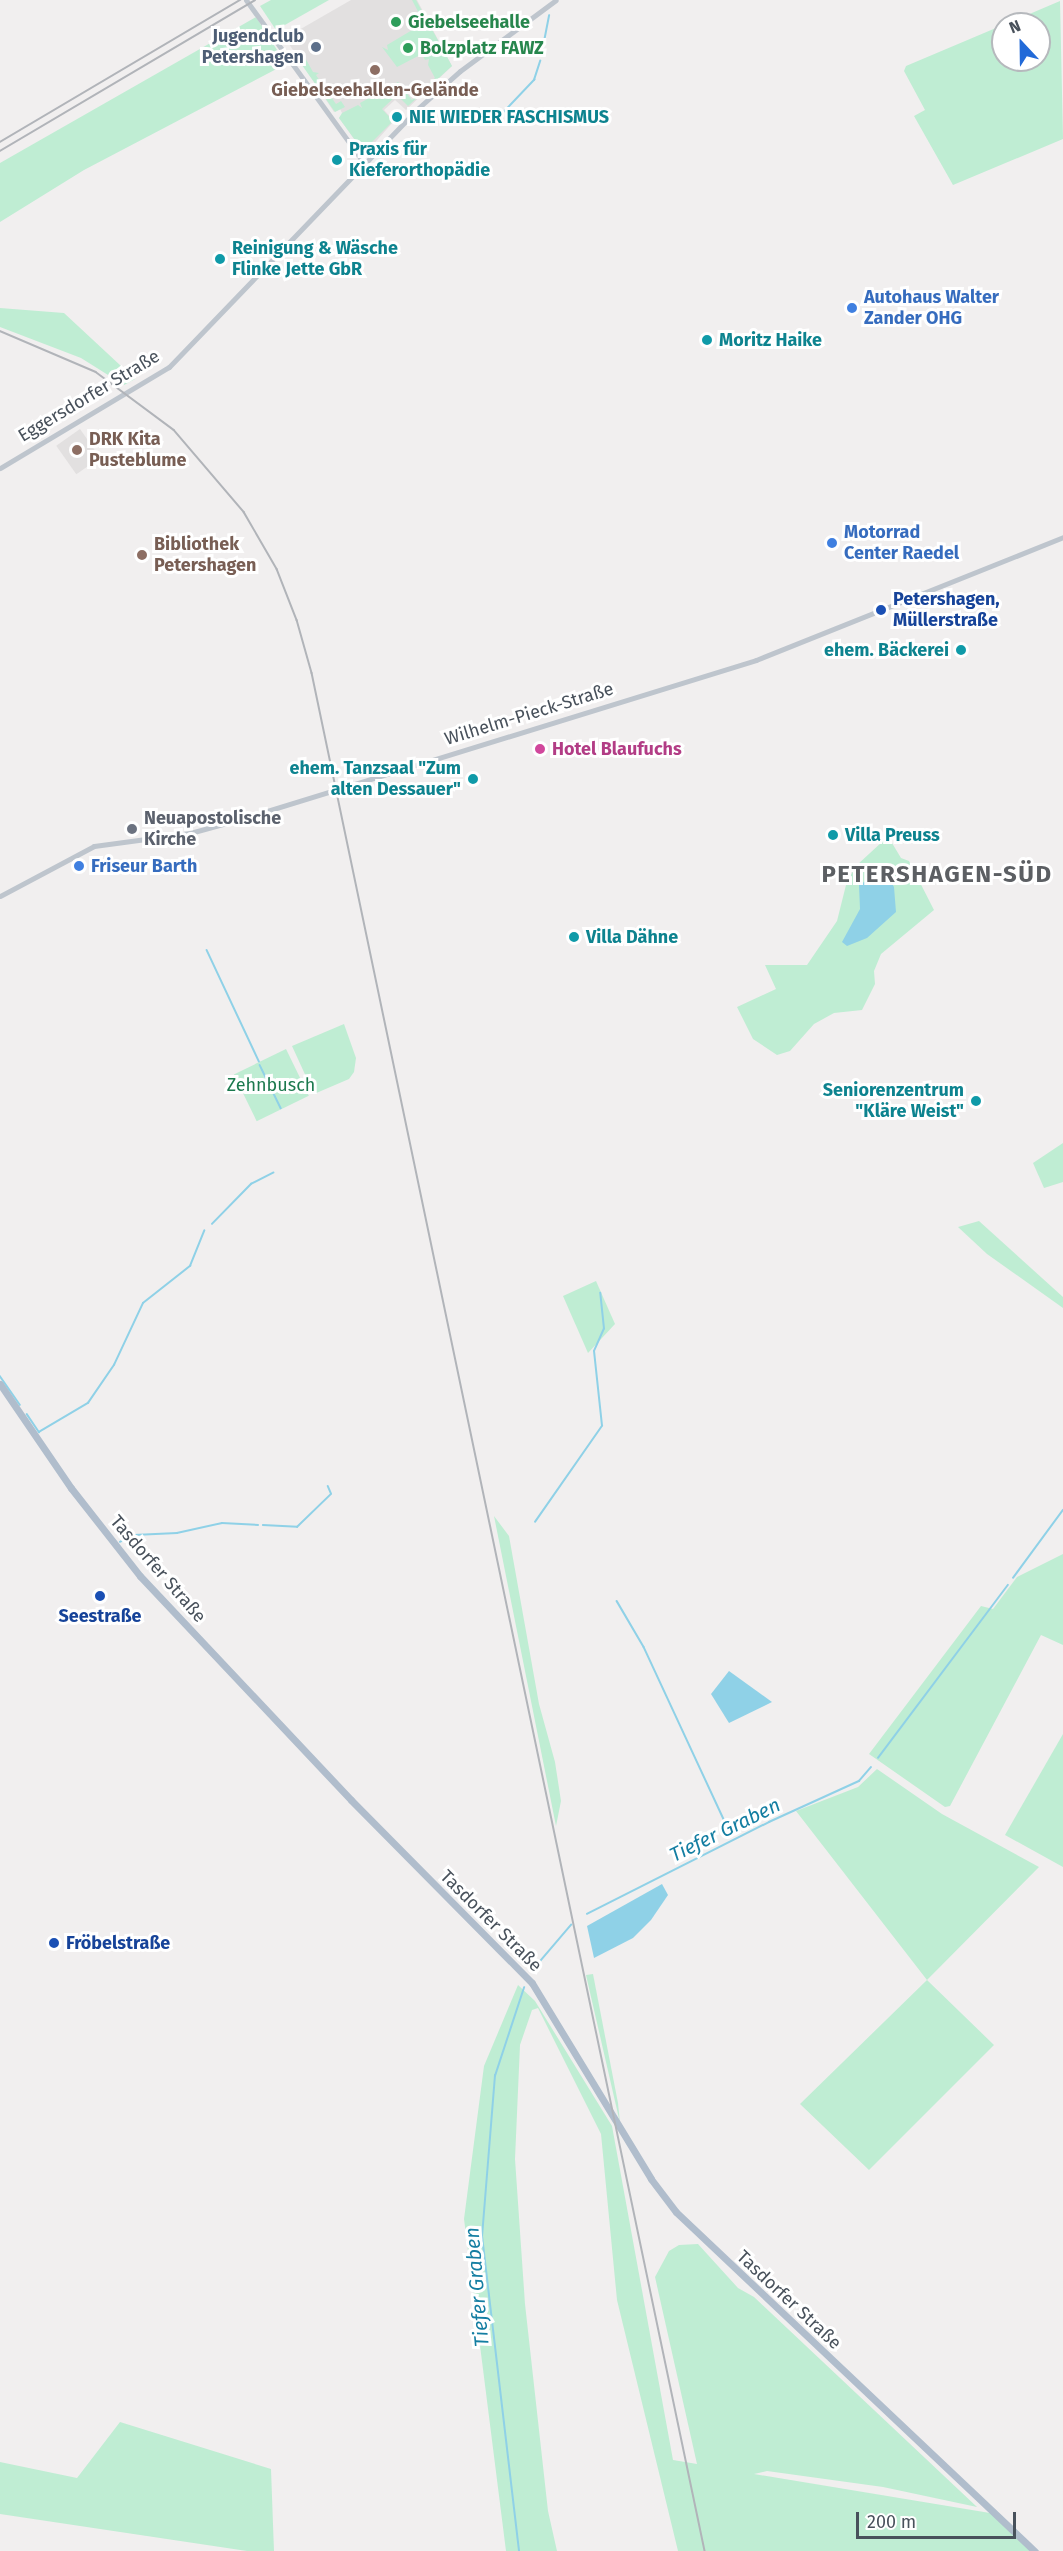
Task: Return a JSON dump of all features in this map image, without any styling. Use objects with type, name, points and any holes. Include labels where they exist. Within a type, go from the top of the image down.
[{"type":"main road","name":"Tasdorfer Straße","points":[[0,1384],[71,1488],[140,1576],[351,1800],[532,1983],[656,2187],[676,2212],[1035,2551]]},
{"type":"street","points":[[246,0],[364,164]]},
{"type":"street","name":"Eggersdorfer Straße","points":[[0,468],[169,366],[364,164],[460,71],[556,0]]},
{"type":"street","name":"Wilhelm-Pieck-Straße","points":[[0,896],[94,846],[190,833],[238,820],[756,660],[1063,537]]},
{"type":"shaded area","name":"Giebelseehallen-Gelände","points":[[351,0],[417,0],[452,66],[406,110],[395,100],[384,110],[394,121],[370,148],[360,147],[339,118],[343,115],[340,109],[334,112],[285,38]]},
{"type":"shaded area","name":"DRK Kita Pusteblume","points":[[80,429],[100,458],[76,474],[56,446]]},
{"type":"green space","points":[[271,0],[329,0],[276,30],[260,6]]},
{"type":"green space","points":[[412,0],[416,0],[452,66],[408,106],[397,95],[382,109],[393,121],[369,145],[360,147],[339,118],[342,113],[358,105],[362,108],[360,103],[398,82],[412,100],[435,78],[428,65],[429,59],[425,60],[422,54],[397,67],[382,47],[388,50],[387,45],[424,23]]},
{"type":"green space","points":[[1060,1],[1063,139],[953,185],[914,116],[925,110],[904,71],[906,66],[991,30],[991,72],[1051,72],[1051,12],[1034,12]]},
{"type":"green space","points":[[256,17],[286,64],[84,170],[0,222],[0,163]]},
{"type":"green space","points":[[303,54],[313,72],[319,73],[316,75],[322,84],[329,84],[324,87],[336,104],[341,101],[345,107],[335,112],[297,58]]},
{"type":"green space","points":[[0,308],[64,313],[135,379],[124,385],[81,358],[0,327]]},
{"type":"green space","points":[[883,841],[892,843],[901,858],[909,861],[934,910],[881,954],[874,971],[875,984],[862,1010],[834,1013],[814,1024],[790,1051],[777,1055],[753,1039],[737,1007],[776,989],[765,965],[807,965],[837,921],[847,881],[857,865]]},
{"type":"green space","name":"Zehnbusch","points":[[344,1024],[356,1058],[354,1072],[349,1079],[314,1094],[292,1046]]},
{"type":"green space","name":"Zehnbusch","points":[[286,1049],[309,1096],[257,1121],[234,1074]]},
{"type":"green space","points":[[1063,1143],[1063,1182],[1044,1188],[1033,1163]]},
{"type":"green space","points":[[979,1221],[1063,1297],[1063,1308],[987,1254],[958,1227]]},
{"type":"green space","points":[[596,1281],[615,1324],[588,1353],[563,1296]]},
{"type":"green space","points":[[494,1516],[509,1536],[539,1704],[555,1762],[561,1801],[556,1826]]},
{"type":"green space","points":[[1063,1554],[1063,1645],[1041,1635],[950,1806],[945,1807],[869,1754],[981,1606],[993,1609],[1017,1577]]},
{"type":"green space","points":[[1063,1734],[1063,1867],[1005,1835]]},
{"type":"green space","points":[[877,1769],[942,1814],[1039,1867],[927,1980],[796,1811],[858,1787]]},
{"type":"green space","points":[[593,1974],[618,2103],[620,2123],[586,1975]]},
{"type":"green space","points":[[927,1980],[994,2045],[869,2170],[800,2104]]},
{"type":"green space","points":[[518,1985],[535,2001],[612,2126],[673,2460],[697,2464],[655,2277],[669,2251],[679,2245],[698,2244],[738,2288],[754,2297],[977,2507],[883,2487],[767,2471],[754,2474],[996,2514],[1034,2551],[678,2551],[617,2300],[601,2134],[538,2008],[532,2010],[520,2045],[515,2159],[525,2304],[548,2511],[557,2551],[506,2551],[464,2219],[484,2066]]},
{"type":"green space","points":[[120,2422],[271,2469],[274,2551],[247,2551],[0,2514],[0,2462],[77,2478]]},
{"type":"water","points":[[884,870],[894,887],[896,912],[867,938],[847,946],[842,942],[860,909],[859,885]]},
{"type":"water","points":[[729,1671],[772,1702],[729,1723],[711,1694]]},
{"type":"water","points":[[662,1884],[668,1895],[651,1920],[633,1938],[594,1958],[587,1926]]},
{"type":"waterway","points":[[542,52],[549,16]]},
{"type":"waterway","points":[[495,121],[534,80],[540,61]]},
{"type":"waterway","points":[[207,950],[259,1061]]},
{"type":"waterway","points":[[260,1065],[281,1108]]},
{"type":"waterway","points":[[212,1224],[251,1184],[273,1173]]},
{"type":"waterway","points":[[27,1414],[39,1432],[88,1403],[114,1365],[143,1303],[190,1266],[204,1231]]},
{"type":"waterway","points":[[535,1522],[602,1426],[594,1351],[604,1329],[600,1293]]},
{"type":"waterway","points":[[0,1376],[20,1405]]},
{"type":"waterway","points":[[263,1525],[297,1527],[331,1494],[328,1487]]},
{"type":"waterway","name":"Tiefer Graben","points":[[1013,1578],[1063,1510]]},
{"type":"waterway","points":[[120,1542],[134,1535],[177,1533],[222,1523],[258,1525]]},
{"type":"waterway","name":"Tiefer Graben","points":[[878,1758],[1008,1585]]},
{"type":"waterway","points":[[617,1601],[644,1647],[728,1828]]},
{"type":"waterway","name":"Tiefer Graben","points":[[587,1914],[769,1822],[859,1781],[871,1767]]},
{"type":"waterway","name":"Tiefer Graben","points":[[536,1966],[571,1925]]},
{"type":"waterway","name":"Tiefer Graben","points":[[519,2551],[482,2237],[495,2076],[524,1988]]},
{"type":"tram line","points":[[0,142],[240,0]]},
{"type":"railway","points":[[0,151],[255,0]]},
{"type":"railway","points":[[0,331],[96,372],[174,430],[244,512],[277,569],[297,620],[312,673],[705,2551]]},
{"type":"place","name":"Giebelseehalle","points":[[396,22]]},
{"type":"place","name":"Jugendclub Petershagen","points":[[316,47]]},
{"type":"place","name":"Bolzplatz FAWZ","points":[[408,48]]},
{"type":"place","name":"Giebelseehallen-Gelände","points":[[375,70]]},
{"type":"place","name":"NIE WIEDER FASCHISMUS","points":[[397,117]]},
{"type":"place","name":"Praxis für Kieferorthopädie","points":[[337,160]]},
{"type":"place","name":"Reinigung & Wäsche Flinke Jette GbR","points":[[220,259]]},
{"type":"place","name":"Autohaus Walter Zander OHG","points":[[852,308]]},
{"type":"place","name":"Moritz Haike","points":[[707,340]]},
{"type":"place","name":"DRK Kita Pusteblume","points":[[77,450]]},
{"type":"place","name":"Motorrad Center Raedel","points":[[832,543]]},
{"type":"place","name":"Bibliothek Petershagen","points":[[142,555]]},
{"type":"place","name":"Petershagen, Müllerstraße","points":[[881,610]]},
{"type":"place","name":"ehem. Bäckerei","points":[[961,650]]},
{"type":"place","name":"Hotel Blaufuchs","points":[[540,749]]},
{"type":"place","name":"ehem. Tanzsaal \"Zum alten Dessauer\"","points":[[473,779]]},
{"type":"place","name":"Neuapostolische Kirche","points":[[132,829]]},
{"type":"place","name":"Villa Preuss","points":[[833,835]]},
{"type":"place","name":"Friseur Barth","points":[[79,866]]},
{"type":"place","name":"Villa Dähne","points":[[574,937]]},
{"type":"place","name":"Seniorenzentrum \"Kläre Weist\"","points":[[976,1101]]},
{"type":"place","name":"Seestraße","points":[[100,1596]]},
{"type":"place","name":"Fröbelstraße","points":[[54,1943]]},
{"type":"district","name":"PETERSHAGEN-SÜD","points":[[937,875]]}]
